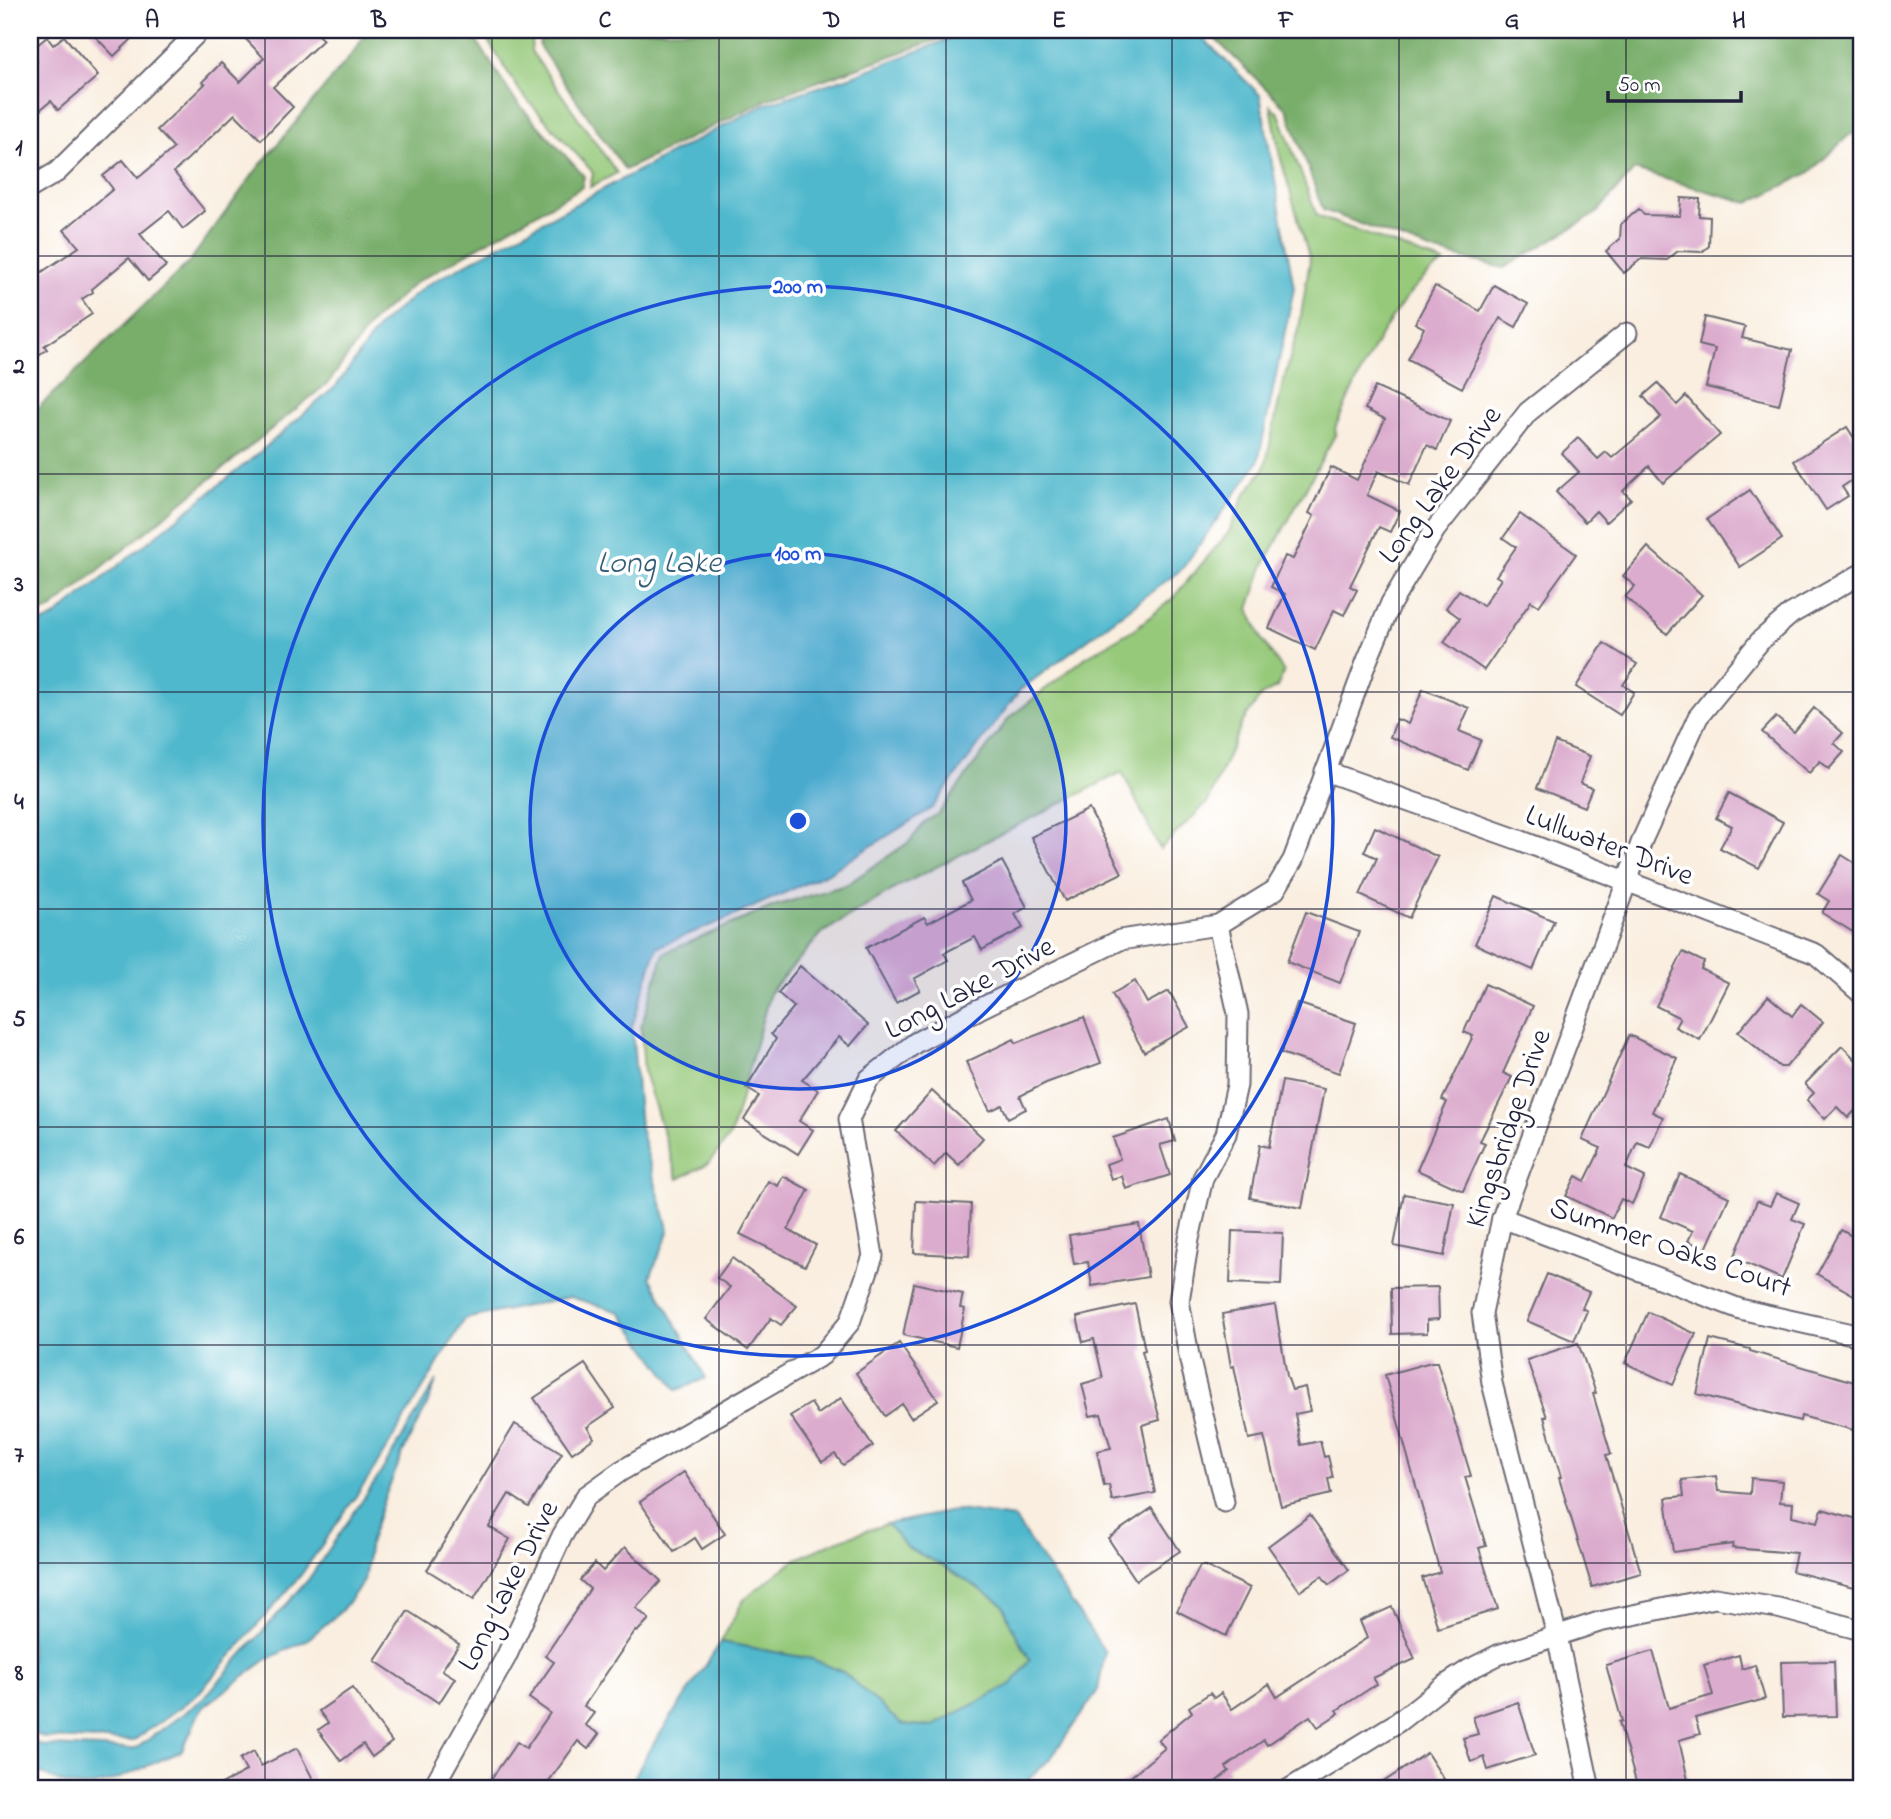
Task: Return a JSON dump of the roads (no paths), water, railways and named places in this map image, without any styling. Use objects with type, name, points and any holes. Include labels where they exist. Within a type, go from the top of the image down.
[{"type":"street","points":[[30,188],[57,172],[200,30]]},
{"type":"street","name":"Long Lake Drive","points":[[432,1789],[506,1657],[562,1536],[586,1496],[621,1471],[822,1355],[850,1322],[873,1255],[849,1119],[869,1079],[915,1043],[1120,940],[1218,925],[1275,890],[1293,860],[1391,603],[1435,530],[1528,412],[1627,333]]},
{"type":"street","name":"Kingsbridge Drive","points":[[1590,1789],[1557,1636],[1492,1383],[1482,1313],[1502,1218],[1643,838],[1698,717],[1761,640],[1791,614],[1861,574]]},
{"type":"street","name":"Lullwater Drive","points":[[1325,771],[1522,841],[1816,954],[1861,993]]},
{"type":"street","points":[[1218,925],[1238,1014],[1237,1085],[1226,1134],[1203,1178],[1179,1301],[1190,1361],[1224,1502]]},
{"type":"street","name":"Summer Oaks Court","points":[[1502,1218],[1740,1309],[1861,1336]]},
{"type":"street","points":[[1289,1789],[1398,1722],[1444,1686],[1471,1669],[1498,1655],[1599,1622],[1715,1598],[1778,1608],[1861,1630]]},
{"type":"water","name":"Long Lake","points":[[1000,30],[1195,30],[1260,95],[1294,288],[1258,462],[1182,569],[1020,690],[932,808],[828,873],[657,947],[632,1027],[640,1128],[669,1232],[650,1277],[706,1378],[677,1390],[620,1312],[570,1297],[465,1319],[370,1476],[301,1575],[197,1695],[133,1741],[45,1738],[30,1732],[30,628],[53,618],[254,457],[336,386],[381,324],[425,286],[763,105],[849,77],[960,35]]},
{"type":"water","points":[[437,1380],[384,1499],[370,1541],[364,1581],[341,1611],[307,1640],[267,1659],[205,1706],[199,1713],[182,1751],[126,1776],[90,1786],[74,1786],[58,1781],[30,1766],[30,1741],[44,1746],[132,1749],[203,1699],[308,1580],[377,1479]]},
{"type":"water","points":[[958,1510],[1014,1518],[1105,1652],[1098,1690],[1051,1758],[1018,1789],[628,1789],[648,1752],[721,1642],[812,1659],[843,1672],[901,1724],[931,1727],[1012,1684],[1030,1660],[1003,1604],[942,1565],[908,1548],[887,1524]]}]
